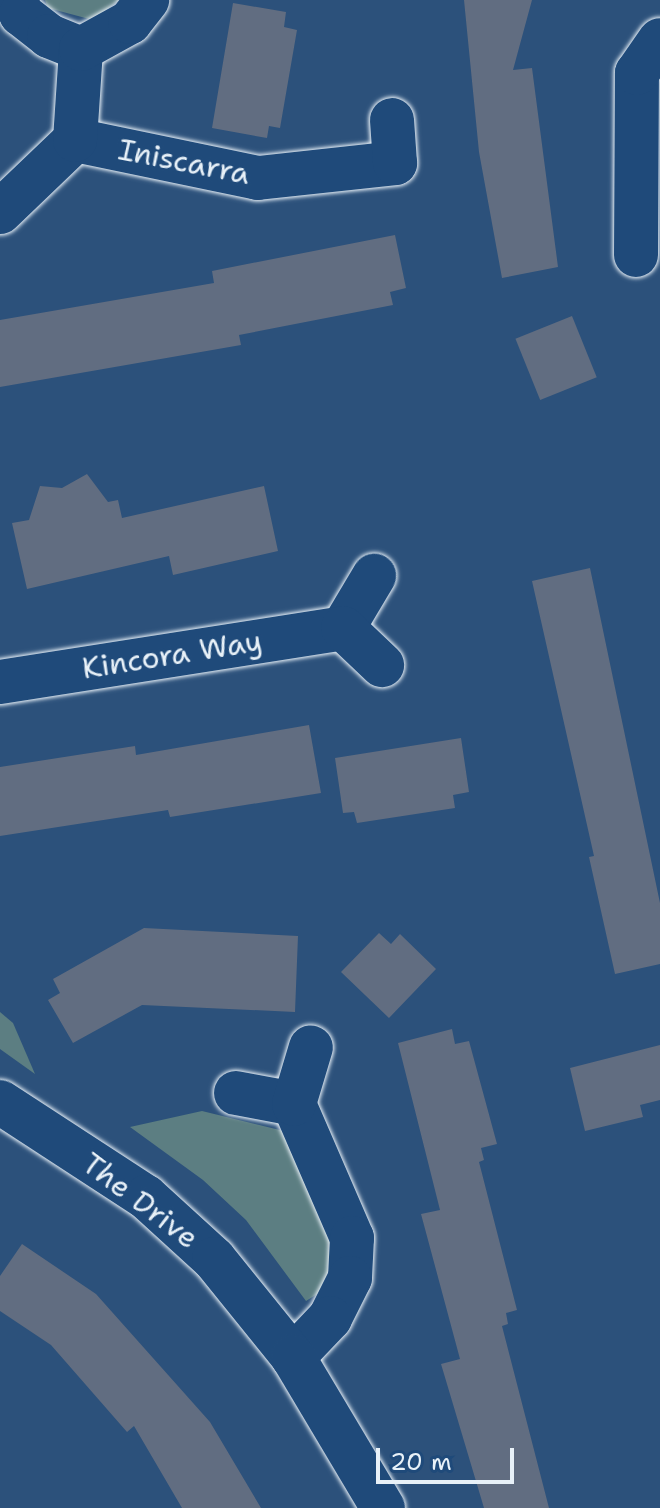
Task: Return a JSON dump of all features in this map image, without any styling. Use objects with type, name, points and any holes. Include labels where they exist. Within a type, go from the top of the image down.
[{"type":"street","points":[[16,0],[21,14],[49,36],[81,49],[130,22],[147,0]]},
{"type":"street","points":[[636,255],[637,73],[660,40]]},
{"type":"street","name":"Iniscarra","points":[[0,212],[75,140],[81,49]]},
{"type":"street","name":"Iniscarra","points":[[75,140],[258,178],[395,163],[392,120]]},
{"type":"street","points":[[374,576],[343,628],[382,665]]},
{"type":"street","name":"Kincora Way","points":[[0,682],[343,628]]},
{"type":"street","points":[[293,1357],[337,1305],[350,1278],[352,1238],[294,1104],[311,1047]]},
{"type":"street","points":[[236,1093],[294,1104]]},
{"type":"street","name":"The Drive","points":[[0,1102],[146,1197],[214,1259],[293,1357],[383,1508]]},
{"type":"green space","points":[[45,0],[119,0],[93,20],[48,8]]},
{"type":"green space","points":[[0,1012],[13,1023],[35,1074],[0,1049]]},
{"type":"green space","points":[[202,1111],[288,1132],[337,1253],[330,1286],[306,1301],[246,1220],[203,1180],[130,1127]]},
{"type":"building","points":[[464,0],[532,0],[513,70],[532,68],[558,267],[502,278],[479,152]]},
{"type":"building","points":[[233,3],[286,12],[284,27],[297,30],[280,128],[269,126],[267,138],[212,128]]},
{"type":"building","points":[[395,235],[406,288],[390,292],[393,305],[239,335],[241,345],[0,387],[0,320],[214,283],[212,271]]},
{"type":"building","points":[[572,316],[597,377],[540,400],[515,339]]},
{"type":"building","points":[[87,474],[108,502],[118,500],[122,518],[264,486],[278,551],[173,575],[169,556],[27,589],[12,523],[29,520],[40,486],[62,488]]},
{"type":"building","points":[[590,568],[660,903],[660,964],[615,974],[589,857],[594,856],[532,581]]},
{"type":"building","points":[[309,725],[321,793],[170,817],[168,810],[0,836],[0,767],[135,746],[136,755]]},
{"type":"building","points":[[461,738],[469,792],[453,795],[455,808],[357,823],[354,812],[343,813],[335,758]]},
{"type":"building","points":[[144,928],[298,936],[295,1012],[142,1005],[73,1043],[48,1000],[60,993],[53,979]]},
{"type":"building","points":[[379,933],[391,944],[400,934],[436,969],[389,1018],[341,972]]},
{"type":"building","points":[[452,1029],[455,1044],[469,1041],[497,1144],[481,1148],[484,1160],[479,1162],[517,1310],[506,1313],[508,1324],[502,1326],[549,1508],[484,1508],[441,1364],[460,1359],[421,1214],[440,1210],[398,1043]]},
{"type":"building","points":[[660,1045],[660,1100],[640,1105],[643,1117],[585,1131],[570,1068]]},
{"type":"building","points":[[22,1244],[96,1294],[210,1422],[261,1508],[182,1508],[134,1426],[127,1432],[51,1345],[0,1311],[0,1276]]}]
